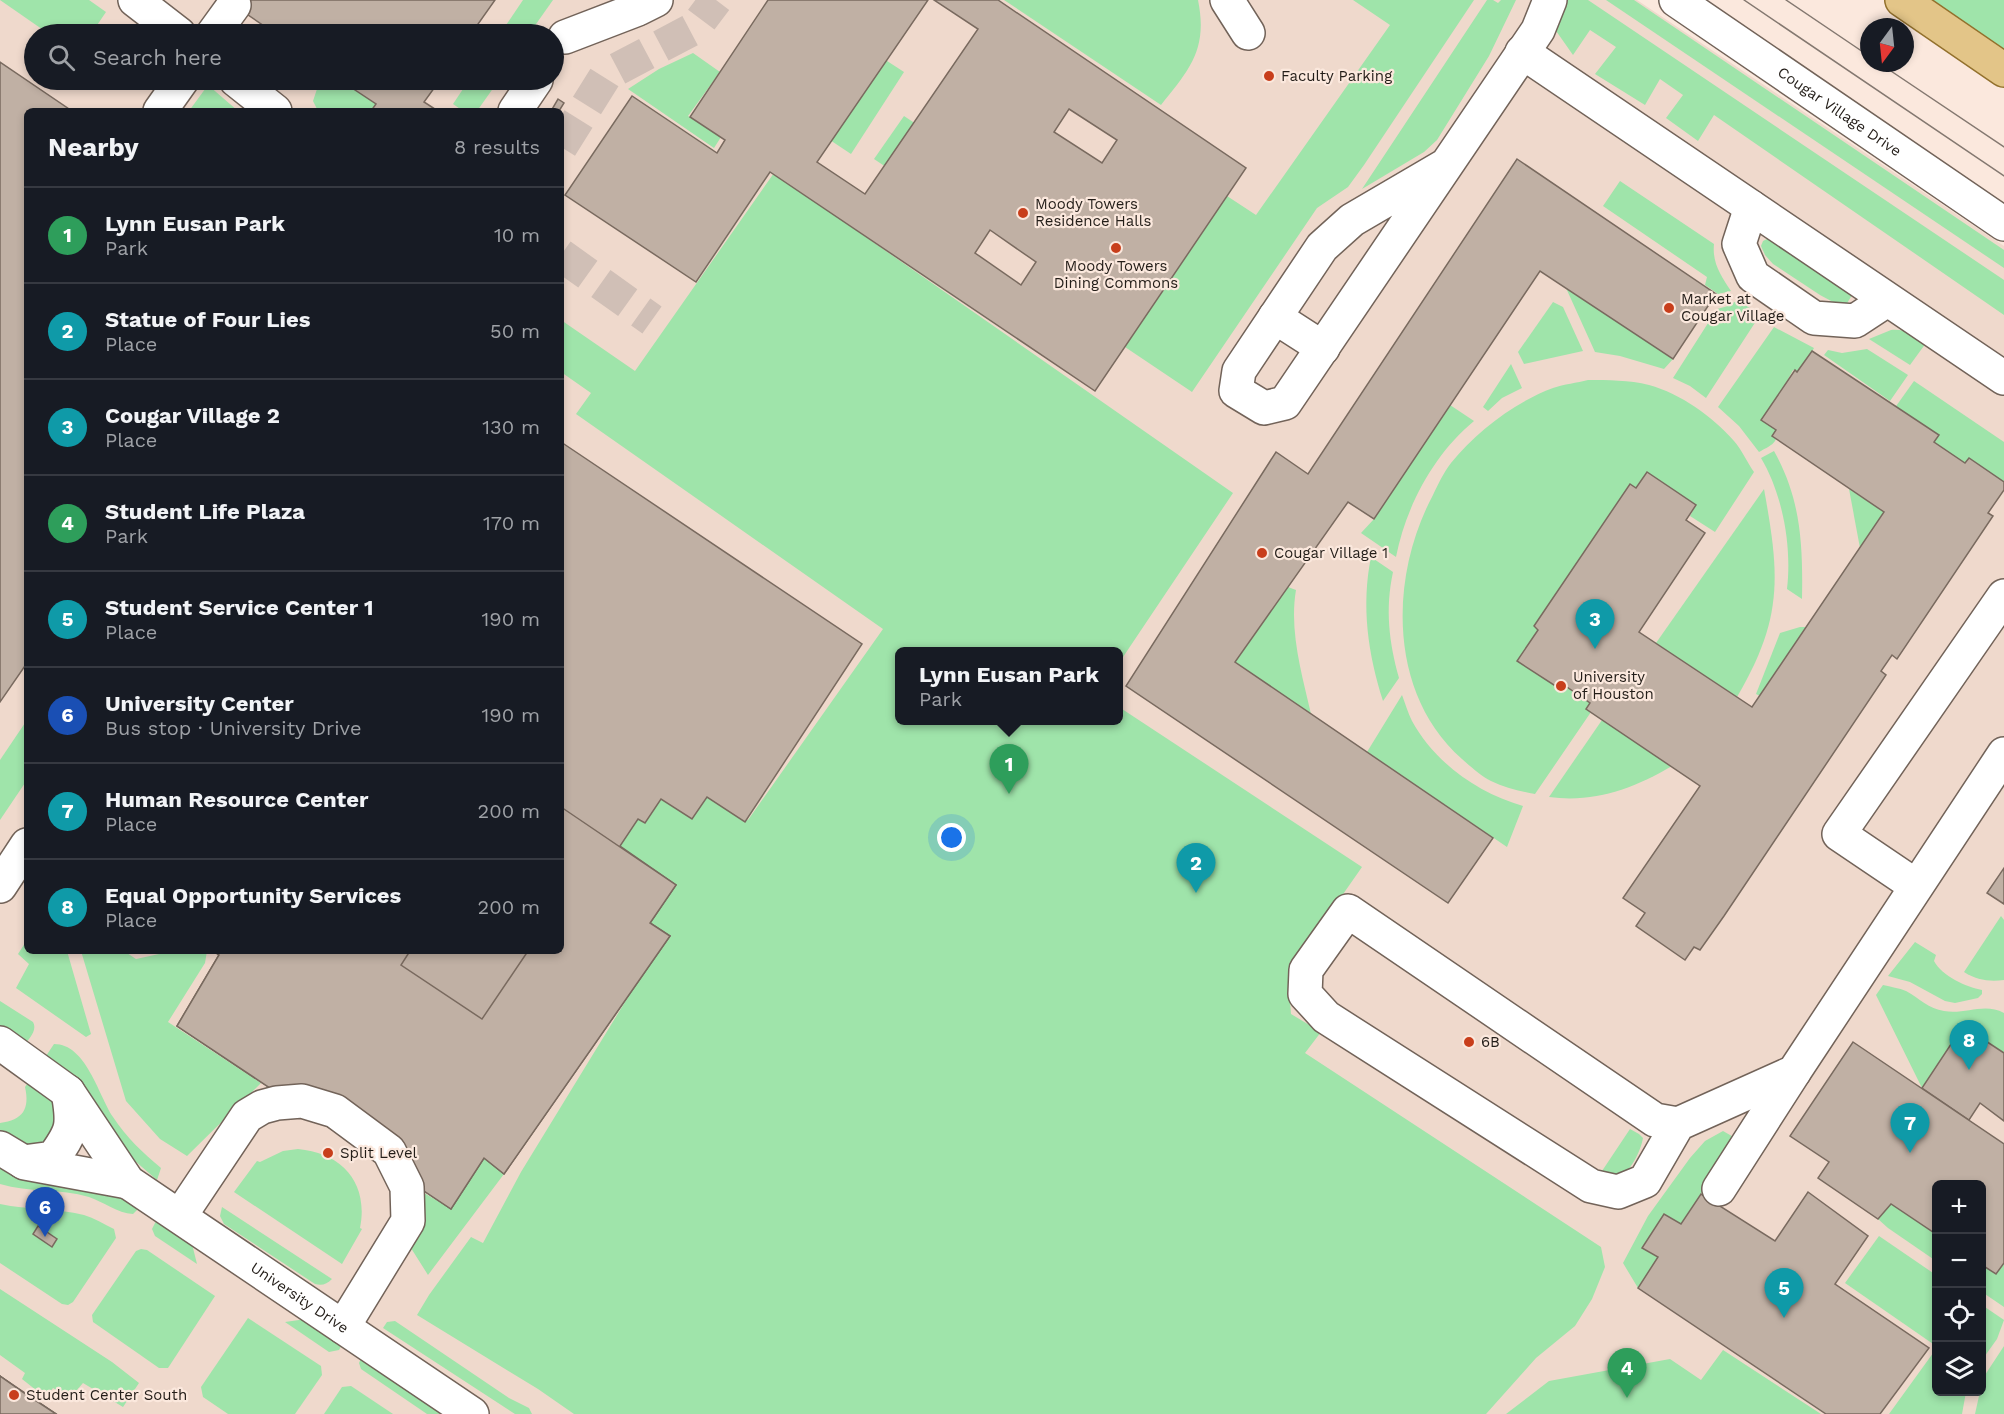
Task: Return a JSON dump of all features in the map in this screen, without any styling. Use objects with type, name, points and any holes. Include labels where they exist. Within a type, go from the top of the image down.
[{"type":"main road","points":[[1902,0],[2004,70]]},
{"type":"street","points":[[135,0],[166,24]]},
{"type":"street","points":[[564,39],[590,0]]},
{"type":"street","points":[[564,44],[656,0]]},
{"type":"street","points":[[1227,0],[1248,33]]},
{"type":"street","points":[[1446,165],[1352,220],[1322,247],[1239,371],[1236,391],[1264,408],[1285,403],[1538,30],[1550,0]]},
{"type":"street","name":"Cougar Village Drive","points":[[1676,0],[2004,224]]},
{"type":"street","points":[[220,24],[234,5]]},
{"type":"street","points":[[1522,52],[2004,378]]},
{"type":"street","points":[[162,108],[175,90]]},
{"type":"street","points":[[249,90],[272,108]]},
{"type":"street","points":[[517,108],[529,90]]},
{"type":"street","points":[[1751,207],[1739,244],[1753,276],[1814,318],[1855,321],[1887,300]]},
{"type":"street","points":[[1275,317],[1323,348]]},
{"type":"street","points":[[1916,886],[1839,834],[2004,596]]},
{"type":"street","points":[[1719,1189],[2004,754]]},
{"type":"street","points":[[0,886],[24,850]]},
{"type":"street","points":[[1678,1124],[1645,1181],[1617,1192],[1591,1186],[1326,1017],[1305,994],[1306,970],[1348,911],[1655,1120],[1678,1124],[1794,1072]]},
{"type":"street","name":"University Drive","points":[[0,1043],[68,1092],[128,1182]]},
{"type":"street","points":[[13,1156],[53,1158],[66,1140],[73,1120],[68,1092]]},
{"type":"street","points":[[180,1216],[247,1116],[262,1107],[276,1103],[302,1101],[335,1111],[389,1151],[407,1187],[408,1221],[343,1327]]},
{"type":"street","name":"University Drive","points":[[13,1156],[128,1182],[472,1414]]},
{"type":"shaded area","name":"University of Houston","points":[[0,0],[1637,0],[2004,246],[2004,1414],[0,1414]]},
{"type":"green space","points":[[0,0],[89,0],[106,12],[98,24],[35,24]]},
{"type":"green space","points":[[523,0],[553,0],[536,24],[507,24]]},
{"type":"green space","points":[[1004,0],[1198,0],[1201,32],[1188,69],[1161,105]]},
{"type":"green space","points":[[1353,0],[1474,0],[1364,165],[1348,187],[1317,208],[1192,392],[1125,347],[1227,196],[1256,215],[1390,25]]},
{"type":"green space","points":[[1487,0],[1498,3],[1501,0],[1516,0],[1489,56],[1437,140],[1424,152],[1362,189]]},
{"type":"green space","points":[[1557,0],[1588,0],[2004,280],[2004,315],[1714,115],[1698,141],[1666,118],[1683,95],[1660,79],[1645,105],[1595,74],[1616,47],[1590,30],[1573,55],[1554,28]]},
{"type":"green space","points":[[1606,0],[1634,0],[2004,250],[2004,268]]},
{"type":"green space","points":[[1927,0],[2004,0],[2004,51]]},
{"type":"green space","points":[[693,53],[720,72],[688,116],[721,137],[714,148],[628,89],[659,69]]},
{"type":"green space","points":[[884,59],[904,72],[851,154],[830,140]]},
{"type":"green space","points":[[204,90],[214,90],[235,108],[191,108]]},
{"type":"green space","points":[[317,90],[359,90],[378,102],[373,108],[316,108],[313,101]]},
{"type":"green space","points":[[462,90],[492,90],[479,108],[459,108],[453,104]]},
{"type":"green space","points":[[904,116],[916,124],[886,167],[874,159]]},
{"type":"green space","points":[[774,173],[1233,493],[1123,657],[1123,647],[895,647],[895,725],[1123,725],[1123,710],[1362,867],[1288,973],[1291,1014],[1321,1032],[1305,1053],[1601,1247],[1605,1267],[1592,1299],[1575,1326],[1536,1358],[1486,1414],[574,1414],[538,1389],[417,1315],[471,1237],[483,1243],[521,1172],[666,935],[647,921],[611,843],[662,794],[694,816],[710,793],[748,820],[883,629],[576,414],[591,393],[564,374],[564,322],[635,371]]},
{"type":"green space","points":[[1620,181],[1714,244],[1716,263],[1731,291],[1718,294],[1705,285],[1707,277],[1603,206]]},
{"type":"green space","points":[[1769,238],[1852,295],[1846,305],[1833,302],[1820,295],[1773,264],[1761,246],[1763,241]]},
{"type":"green space","points":[[1566,288],[1673,359],[1664,369],[1620,356],[1595,352]]},
{"type":"green space","points":[[1738,300],[1760,315],[1706,398],[1690,386],[1673,378],[1717,309]]},
{"type":"green space","points":[[1553,302],[1563,307],[1583,351],[1524,364],[1518,352]]},
{"type":"green space","points":[[1774,327],[1814,348],[1800,373],[1793,370],[1765,422],[1777,429],[1775,441],[1759,452],[1739,426],[1718,407]]},
{"type":"green space","points":[[1891,330],[1910,333],[1926,343],[1910,365],[1869,339]]},
{"type":"green space","points":[[1867,349],[1908,375],[1890,401],[1824,355],[1828,350],[1842,353]]},
{"type":"green space","points":[[1511,364],[1522,388],[1502,398],[1488,411],[1483,407]]},
{"type":"green space","points":[[1588,380],[1641,383],[1684,400],[1725,432],[1737,445],[1754,472],[1715,532],[1690,516],[1696,505],[1647,472],[1636,488],[1630,484],[1534,626],[1538,630],[1518,661],[1557,687],[1561,683],[1590,703],[1586,709],[1591,712],[1535,794],[1487,779],[1462,759],[1438,732],[1420,702],[1409,669],[1403,633],[1403,597],[1409,562],[1419,527],[1439,482],[1461,451],[1484,429],[1525,401],[1562,385]]},
{"type":"green space","points":[[1914,381],[2004,442],[2004,483],[1963,465],[1930,441],[1894,409]]},
{"type":"green space","points":[[1450,405],[1474,421],[1446,449],[1424,482],[1407,519],[1396,557],[1361,533],[1374,519]]},
{"type":"green space","points":[[1774,451],[1790,487],[1799,523],[1802,599],[1787,589],[1788,556],[1784,522],[1775,488],[1761,458]]},
{"type":"green space","points":[[1764,489],[1773,548],[1774,596],[1763,644],[1737,697],[1656,643]]},
{"type":"green space","points":[[1849,489],[1884,512],[1860,548]]},
{"type":"green space","points":[[1371,557],[1393,572],[1389,599],[1389,625],[1399,678],[1383,701],[1373,666],[1366,612]]},
{"type":"green space","points":[[1288,587],[1296,590],[1295,637],[1311,714],[1235,662]]},
{"type":"green space","points":[[1806,627],[1760,696],[1756,694],[1780,633]]},
{"type":"green space","points":[[1402,695],[1412,721],[1445,763],[1490,793],[1523,806],[1507,847],[1367,752]]},
{"type":"green space","points":[[1602,720],[1672,766],[1643,781],[1613,792],[1582,798],[1549,797]]},
{"type":"green space","points":[[24,724],[24,784],[0,820],[0,760]]},
{"type":"green space","points":[[2001,916],[2004,920],[2004,980],[1983,980],[1964,972]]},
{"type":"green space","points":[[1915,942],[1936,955],[1934,961],[1948,976],[1982,990],[1982,994],[1978,998],[1955,1003],[1945,1001],[1910,982],[1888,976]]},
{"type":"green space","points":[[24,945],[24,954],[68,954],[91,1034],[86,1037],[16,988],[29,964],[18,954]]},
{"type":"green space","points":[[82,954],[128,954],[136,959],[159,954],[206,954],[205,963],[168,1022],[261,1083],[187,1156],[160,1139],[126,1101]]},
{"type":"green space","points":[[1883,985],[1906,991],[1939,1010],[1952,1012],[1989,1009],[2004,1013],[2004,1053],[1963,1026],[1922,1088],[1876,995]]},
{"type":"green space","points":[[0,1001],[33,1022],[33,1032],[22,1048],[0,1034]]},
{"type":"green space","points":[[54,1044],[65,1046],[83,1061],[118,1124],[135,1144],[161,1168],[157,1180],[135,1161],[42,1062]]},
{"type":"green space","points":[[31,1078],[50,1094],[61,1116],[44,1143],[27,1144],[0,1135],[0,1123],[14,1119],[23,1112],[26,1101],[25,1087]]},
{"type":"green space","points":[[1630,1129],[1643,1138],[1627,1171],[1619,1177],[1610,1179],[1600,1174]]},
{"type":"green space","points":[[1723,1131],[1737,1139],[1681,1224],[1664,1214],[1642,1248],[1658,1257],[1638,1288],[1623,1263],[1648,1216],[1705,1141]]},
{"type":"green space","points":[[298,1149],[328,1157],[349,1173],[356,1184],[362,1212],[360,1228],[362,1229],[342,1264],[234,1192],[257,1161],[260,1162],[283,1151]]},
{"type":"green space","points":[[0,1158],[116,1195],[139,1208],[133,1214],[127,1213],[78,1194],[22,1189],[0,1184]]},
{"type":"green space","points":[[484,1158],[504,1174],[428,1275],[404,1237],[412,1186],[450,1208]]},
{"type":"green space","points":[[0,1204],[84,1215],[114,1229],[116,1238],[73,1302],[68,1305],[62,1304],[0,1263]]},
{"type":"green space","points":[[1891,1204],[1932,1231],[1932,1258],[1888,1228],[1878,1219]]},
{"type":"green space","points":[[222,1207],[332,1279],[324,1284],[315,1284],[224,1224],[220,1216]]},
{"type":"green space","points":[[157,1219],[192,1244],[197,1264],[155,1236],[152,1229]]},
{"type":"green space","points":[[1879,1236],[1932,1272],[1932,1343],[1845,1283]]},
{"type":"green space","points":[[147,1250],[215,1296],[168,1368],[159,1368],[93,1322],[92,1315],[136,1251]]},
{"type":"green space","points":[[2004,1263],[2004,1307],[1986,1295],[1986,1268],[1996,1274]]},
{"type":"green space","points":[[0,1289],[112,1362],[139,1383],[123,1407],[83,1383],[70,1398],[53,1388],[46,1398],[22,1379],[25,1373],[0,1355]]},
{"type":"green space","points":[[1986,1308],[2004,1320],[1997,1339],[1986,1354]]},
{"type":"green space","points":[[248,1318],[321,1366],[322,1375],[295,1414],[228,1414],[203,1397],[201,1387]]},
{"type":"green space","points":[[306,1319],[343,1343],[339,1350],[329,1352],[285,1322]]},
{"type":"green space","points":[[395,1321],[509,1398],[529,1408],[532,1414],[515,1414],[383,1328],[387,1322]]},
{"type":"green space","points":[[2004,1346],[2004,1414],[1975,1414],[1979,1396],[1986,1396],[1986,1373]]},
{"type":"green space","points":[[1723,1350],[1821,1414],[1506,1414],[1549,1381],[1670,1359],[1701,1380]]},
{"type":"green space","points":[[1932,1355],[1932,1396],[1965,1396],[1962,1414],[1889,1414]]},
{"type":"green space","points":[[362,1356],[450,1414],[427,1414],[361,1369],[359,1363]]},
{"type":"green space","points":[[351,1386],[393,1414],[324,1414],[342,1387]]},
{"type":"building","points":[[226,0],[495,0],[478,24],[261,24]]},
{"type":"building","name":"Moody Towers Residence Halls","points":[[768,0],[928,0],[817,162],[865,194],[978,29],[934,0],[998,0],[1246,168],[1095,391],[770,172],[696,282],[565,195],[632,96],[717,153],[725,140],[690,117]],"holes":[[[1069,109],[1117,140],[1102,163],[1054,132]],[[990,230],[1036,262],[1021,285],[975,253]]]},
{"type":"building","points":[[0,62],[24,78],[24,90],[41,90],[68,108],[24,108],[24,667],[0,702]]},
{"type":"building","points":[[355,90],[433,90],[424,102],[433,108],[373,108],[376,104]]},
{"type":"building","points":[[558,99],[564,103],[561,108],[553,108]]},
{"type":"building","name":"Cougar Village 1","points":[[1517,159],[1716,294],[1673,359],[1540,271],[1374,519],[1348,502],[1235,662],[1493,838],[1448,903],[1126,686],[1276,452],[1308,474]]},
{"type":"building","points":[[1812,351],[1939,435],[1934,442],[1965,463],[1969,458],[2004,482],[2004,490],[1988,513],[1993,516],[1897,659],[1892,655],[1881,671],[1886,675],[1724,916],[1700,950],[1694,947],[1685,960],[1636,926],[1645,913],[1623,898],[1700,786],[1586,709],[1590,703],[1561,683],[1557,687],[1517,661],[1538,630],[1534,626],[1630,484],[1636,488],[1647,472],[1696,505],[1686,520],[1705,533],[1639,632],[1752,707],[1884,512],[1772,436],[1776,430],[1761,420],[1795,370],[1797,372]]},
{"type":"building","points":[[564,444],[862,644],[745,822],[707,797],[692,819],[661,799],[645,823],[638,819],[620,846],[676,885],[650,923],[670,936],[504,1174],[484,1158],[451,1209],[177,1026],[218,954],[564,954]]},
{"type":"building","points":[[564,809],[676,885],[650,923],[670,936],[504,1174],[484,1158],[451,1209],[177,1026],[218,954],[408,954],[401,965],[482,1019],[526,954],[564,954]]},
{"type":"building","points":[[2004,868],[2004,904],[1987,893]]},
{"type":"building","points":[[1963,1026],[2004,1053],[2004,1121],[1980,1103],[1969,1120],[1922,1088]]},
{"type":"building","points":[[1853,1042],[2004,1144],[2004,1263],[1996,1274],[1986,1268],[1986,1180],[1932,1180],[1932,1231],[1891,1204],[1878,1219],[1818,1178],[1829,1162],[1790,1136]]},
{"type":"building","points":[[1808,1192],[1868,1236],[1835,1284],[1929,1348],[1880,1414],[1826,1414],[1638,1288],[1658,1257],[1642,1248],[1664,1214],[1681,1224],[1701,1194],[1775,1241]]},
{"type":"building","points":[[38,1226],[57,1239],[52,1247],[33,1234]]},
{"type":"building","name":"Student Center South","points":[[0,1376],[56,1414],[0,1414]]},
{"type":"building","name":"Student Center South","points":[[0,1376],[17,1388],[56,1414],[0,1414]]},
{"type":"building","name":"Student Center South","points":[[0,1376],[24,1393],[56,1414],[0,1414]]},
{"type":"tunnel","points":[[564,142],[606,75],[695,28],[716,0]]},
{"type":"tunnel","points":[[564,257],[652,320]]},
{"type":"tram line","points":[[1744,0],[2004,176]]},
{"type":"tram line","points":[[1786,0],[1860,50]]},
{"type":"tram line","points":[[1892,72],[2004,147]]},
{"type":"place","name":"Faculty Parking","points":[[1269,76]]},
{"type":"place","name":"Moody Towers Residence Halls","points":[[1023,213]]},
{"type":"place","name":"Moody Towers Dining Commons","points":[[1116,248]]},
{"type":"place","name":"Market at Cougar Village","points":[[1669,308]]},
{"type":"place","name":"Cougar Village 1","points":[[1262,553]]},
{"type":"place","name":"Cougar Village 2","points":[[1595,649]]},
{"type":"place","name":"University of Houston","points":[[1561,686]]},
{"type":"place","name":"Lynn Eusan Park","points":[[1009,794]]},
{"type":"place","name":"Statue of Four Lies","points":[[1196,893]]},
{"type":"place","name":"6B","points":[[1469,1042]]},
{"type":"place","name":"Equal Opportunity Services","points":[[1969,1070]]},
{"type":"place","name":"Split Level","points":[[328,1153]]},
{"type":"place","name":"Human Resource Center","points":[[1910,1153]]},
{"type":"place","name":"University Center","points":[[45,1237]]},
{"type":"place","name":"Student Service Center 1","points":[[1784,1318]]},
{"type":"place","name":"Student Center South","points":[[14,1395]]},
{"type":"place","name":"Student Life Plaza","points":[[1627,1398]]}]
